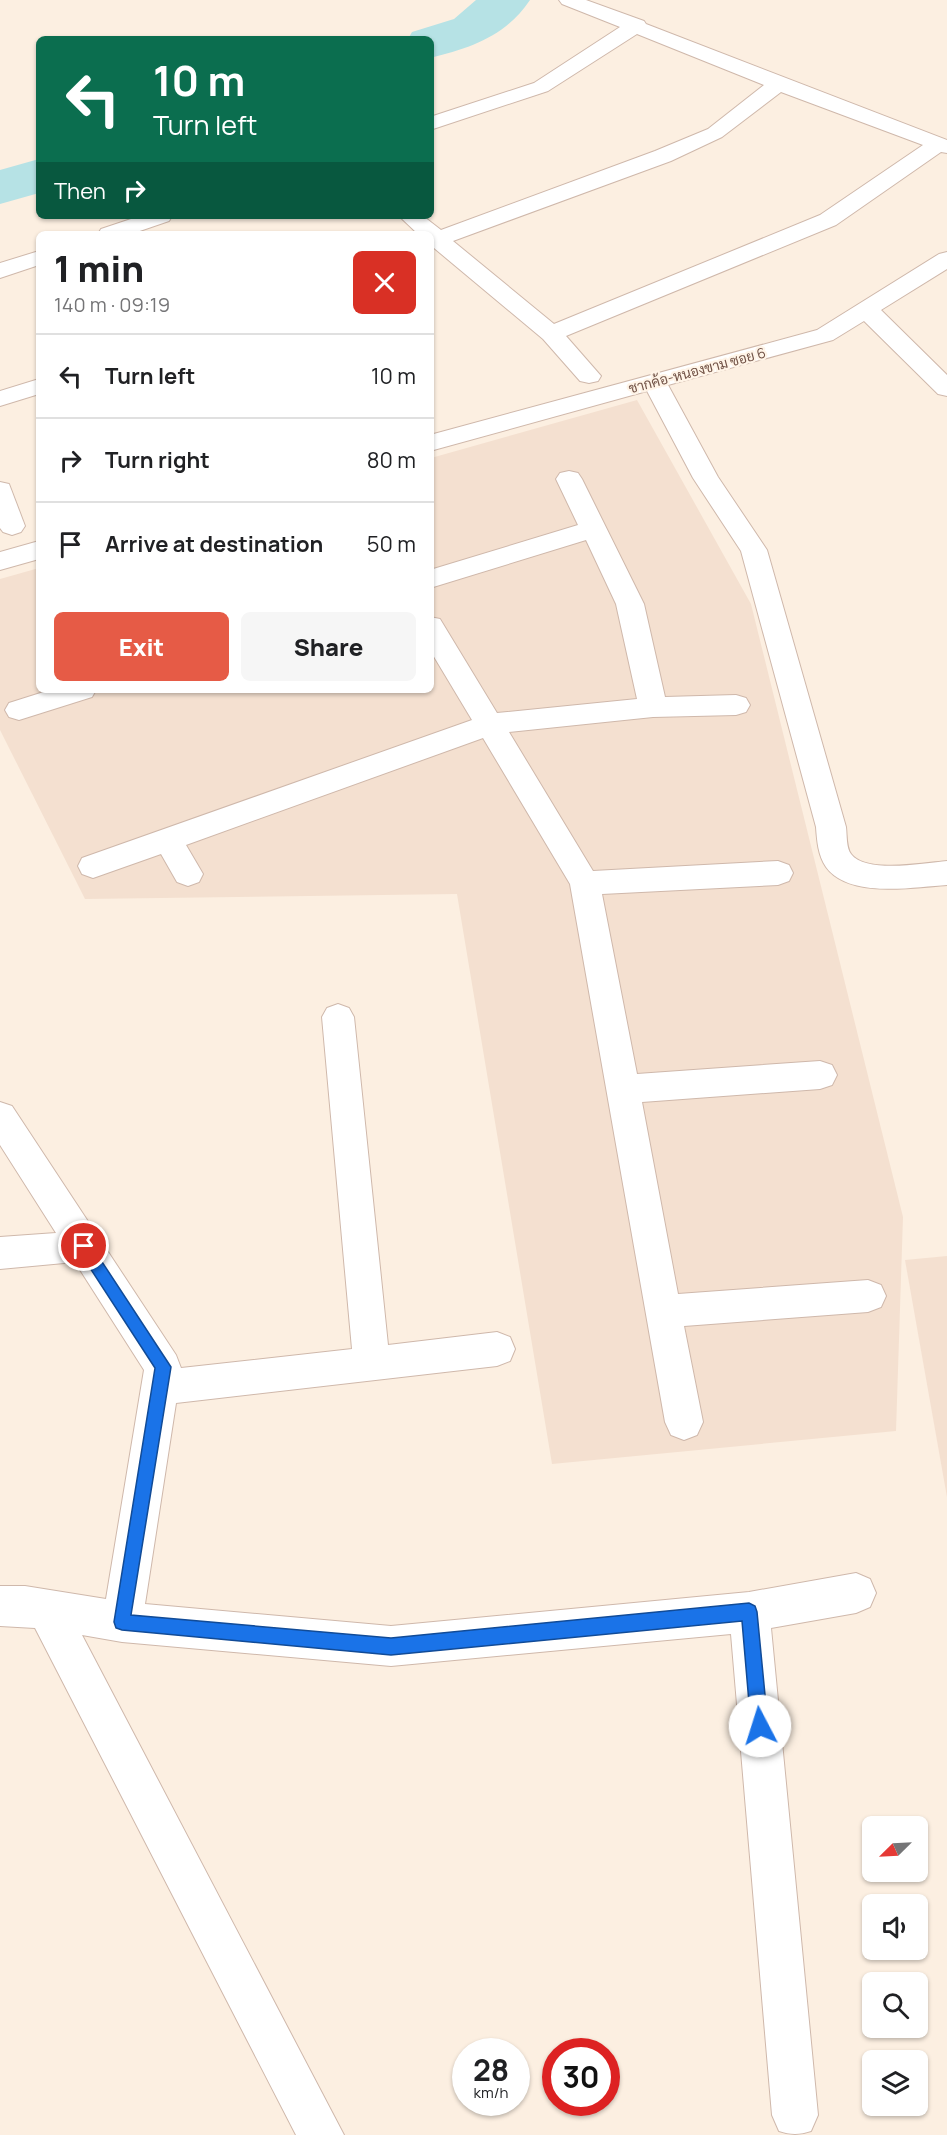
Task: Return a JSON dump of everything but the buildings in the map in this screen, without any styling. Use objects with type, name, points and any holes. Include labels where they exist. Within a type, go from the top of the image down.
[{"type":"street","points":[[569,0],[637,25],[779,84],[943,146]]},
{"type":"street","points":[[434,123],[541,87],[637,25]]},
{"type":"street","points":[[434,241],[663,156],[715,133],[779,84]]},
{"type":"street","points":[[551,334],[828,220],[943,146]]},
{"type":"street","points":[[118,231],[152,219]]},
{"type":"street","points":[[413,219],[424,231]]},
{"type":"street","points":[[434,241],[551,334],[589,376]]},
{"type":"street","points":[[0,271],[36,259]]},
{"type":"street","name":"ชากค้อ-หนองขาม ซอย 6","points":[[434,442],[825,335],[866,309],[942,269]]},
{"type":"street","points":[[866,309],[947,389]]},
{"type":"street","points":[[654,382],[706,478],[754,550],[831,827],[836,858],[851,872],[865,877],[947,873]]},
{"type":"street","points":[[0,399],[36,387]]},
{"type":"street","points":[[569,479],[630,604],[654,707]]},
{"type":"street","points":[[0,490],[12,526]]},
{"type":"street","points":[[434,578],[593,529]]},
{"type":"street","points":[[0,561],[36,551]]},
{"type":"street","points":[[434,632],[585,883],[684,1422]]},
{"type":"street","points":[[19,710],[73,693]]},
{"type":"street","points":[[93,866],[491,724],[654,707],[736,705]]},
{"type":"street","points":[[168,840],[188,874]]},
{"type":"street","points":[[585,883],[778,873]]},
{"type":"street","points":[[338,1017],[372,1363]]},
{"type":"street","points":[[624,1089],[820,1075]]},
{"type":"street","points":[[0,1116],[163,1367],[122,1622]]},
{"type":"street","points":[[0,1253],[84,1246]]},
{"type":"street","points":[[664,1311],[868,1296]]},
{"type":"street","points":[[159,1388],[497,1349]]},
{"type":"street","points":[[0,1606],[25,1606],[122,1622],[391,1646],[749,1612],[856,1593]]},
{"type":"street","points":[[47,1610],[321,2135]]},
{"type":"street","points":[[749,1612],[795,2115]]},
{"type":"shaded area","points":[[637,400],[751,604],[903,1217],[896,1431],[552,1464],[457,894],[85,899],[0,730],[0,579],[36,569],[36,693],[434,693],[434,457]]},
{"type":"shaded area","points":[[947,1256],[947,1497],[905,1260]]},
{"type":"waterway","points":[[434,42],[471,29],[506,0]]},
{"type":"waterway","points":[[0,188],[36,176]]},
{"type":"route","points":[[84,1246],[163,1367],[122,1622],[391,1646],[749,1612],[760,1726]]}]
